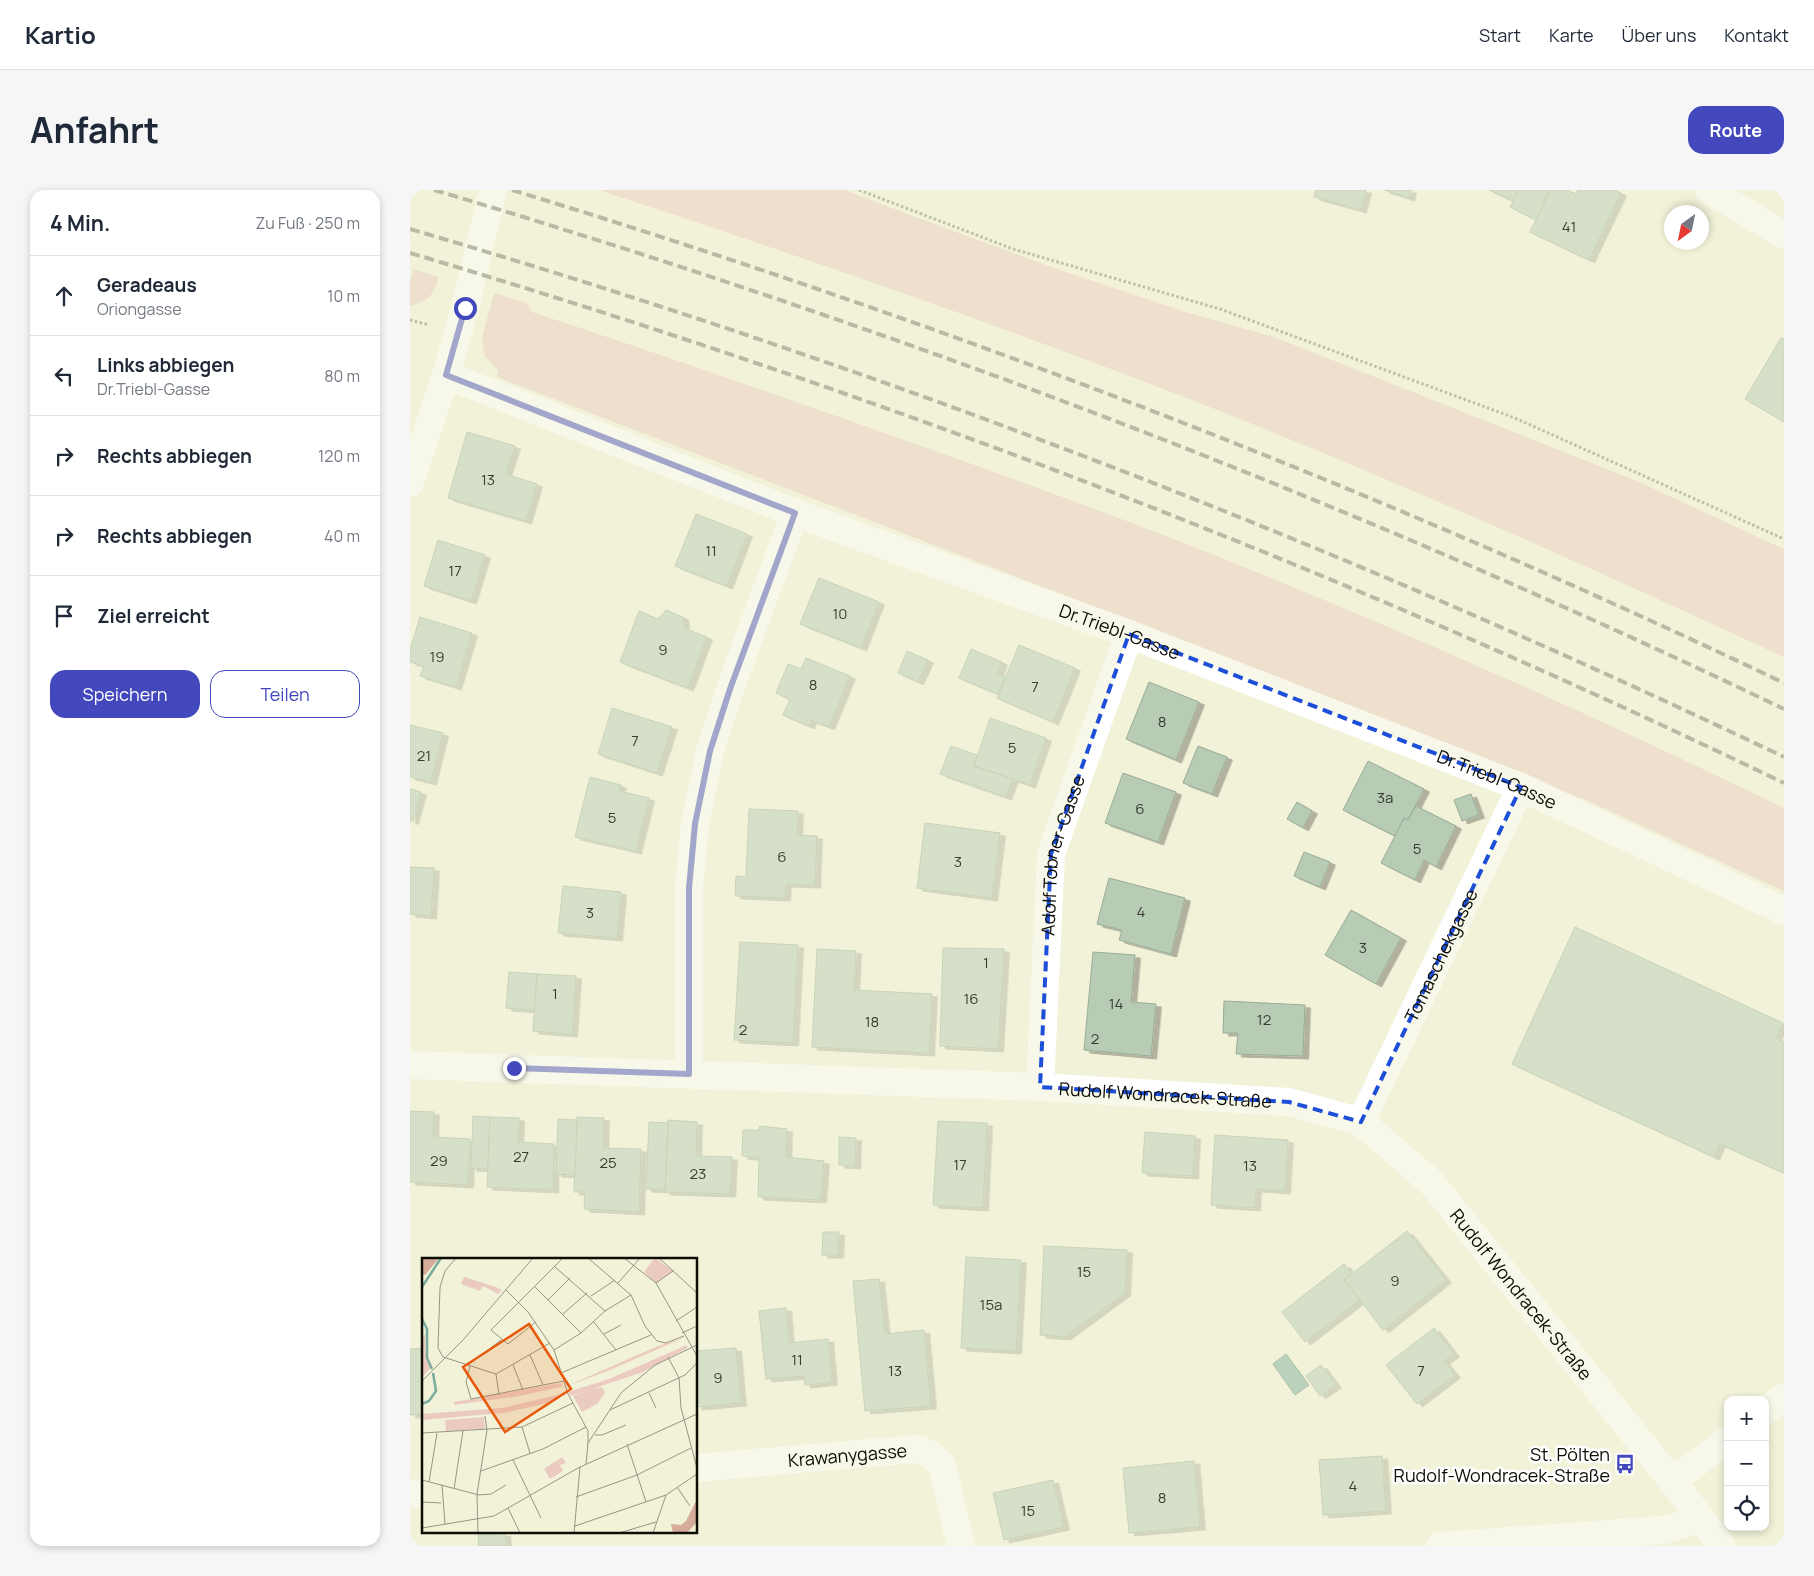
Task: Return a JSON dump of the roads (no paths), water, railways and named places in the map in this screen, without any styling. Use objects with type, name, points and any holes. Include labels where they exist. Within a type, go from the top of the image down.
[{"type":"street","points":[[410,483],[446,375],[465,308],[493,190]]},
{"type":"street","points":[[1709,190],[1784,235]]},
{"type":"street","name":"Dr.Triebl-Gasse","points":[[446,375],[795,513],[1129,634],[1521,788],[1784,911]]},
{"type":"street","points":[[689,1074],[689,888],[695,824],[710,751],[730,689],[795,513]]},
{"type":"street","name":"Adolf Tobner-Gasse","points":[[1040,1087],[1051,854],[1129,634]]},
{"type":"street","name":"Tomaschekgasse","points":[[1360,1122],[1521,788]]},
{"type":"street","name":"Rudolf Wondracek-Straße","points":[[410,1065],[1040,1087],[1289,1102],[1360,1122],[1431,1182],[1672,1481],[1722,1546]]},
{"type":"street","points":[[1769,1408],[1784,1397]]},
{"type":"street","points":[[1672,1481],[1727,1441]]},
{"type":"street","name":"Krawanygasse","points":[[698,1468],[916,1448],[930,1454],[942,1465],[961,1546]]},
{"type":"street","points":[[1440,1546],[1663,1530],[1679,1526],[1699,1517]]},
{"type":"water","points":[[1286,1354],[1309,1385],[1295,1395],[1273,1364]]},
{"type":"railway","points":[[434,190],[607,243],[779,300],[949,359],[1119,422],[1288,489],[1455,559],[1620,632],[1784,709]]},
{"type":"railway","points":[[512,190],[675,241],[837,296],[998,353],[1157,413],[1316,476],[1473,542],[1629,611],[1784,683]]},
{"type":"railway","points":[[410,229],[586,283],[761,340],[935,401],[1108,465],[1279,533],[1449,604],[1617,679],[1784,757]]},
{"type":"railway","points":[[410,253],[586,307],[761,365],[935,426],[1108,490],[1279,558],[1449,630],[1617,705],[1784,783]]},
{"type":"place","name":"St. Pölten Rudolf-Wondracek-Straße","points":[[1625,1464]]}]
